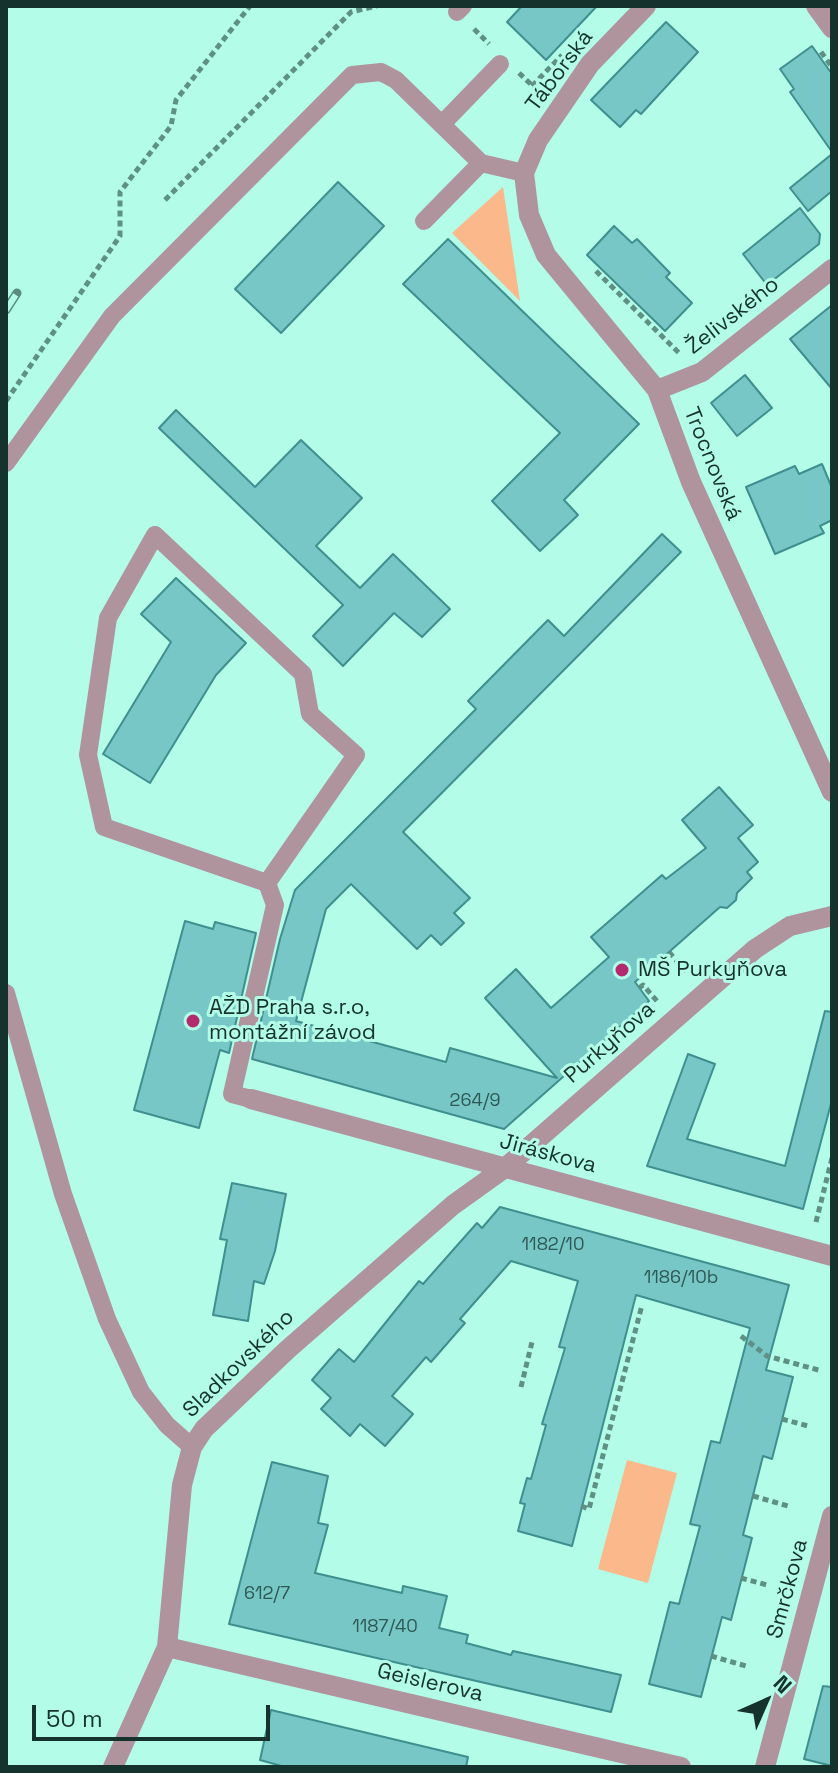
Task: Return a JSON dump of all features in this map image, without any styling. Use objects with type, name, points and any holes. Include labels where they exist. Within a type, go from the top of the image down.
[{"type":"street","name":"Táborská","points":[[524,173],[538,140],[573,86],[646,6]]},
{"type":"street","points":[[816,6],[832,28]]},
{"type":"street","name":"Trocnovská","points":[[524,173],[529,215],[546,255],[657,390],[691,482],[832,792]]},
{"type":"street","name":"Želivského","points":[[657,390],[702,372],[832,269]]},
{"type":"street","name":"Purkyňova","points":[[506,1167],[755,949],[790,926],[832,916]]},
{"type":"street","name":"Jiráskova","points":[[251,1099],[832,1256]]},
{"type":"street","name":"Sladkovského","points":[[113,1767],[167,1647],[182,1485],[192,1447],[204,1429],[287,1350],[453,1205],[506,1167]]},
{"type":"street","name":"Smrčkova","points":[[765,1767],[832,1516]]},
{"type":"street","name":"Geislerova","points":[[167,1647],[681,1767]]},
{"type":"lane","points":[[442,124],[500,64]]},
{"type":"lane","points":[[6,463],[112,316],[352,75],[381,72],[396,80],[481,163],[524,173]]},
{"type":"lane","points":[[424,221],[481,163]]},
{"type":"lane","points":[[155,535],[303,674],[310,714],[356,755],[267,883],[104,827],[88,755],[108,618],[155,535]]},
{"type":"lane","points":[[251,1099],[232,1094],[275,905],[267,883]]},
{"type":"lane","points":[[6,993],[63,1194],[107,1319],[141,1392],[167,1425],[192,1447]]},
{"type":"path","points":[[6,401],[120,236],[120,192],[171,126],[176,100],[250,6]]},
{"type":"path","points":[[165,200],[351,12],[377,6]]},
{"type":"path","points":[[585,260],[686,358]]},
{"type":"path","points":[[669,952],[684,969]]},
{"type":"path","points":[[639,988],[643,985],[654,997]]},
{"type":"path","points":[[816,1222],[832,1158]]},
{"type":"path","points":[[581,1506],[589,1509],[606,1428],[642,1305]]},
{"type":"path","points":[[741,1336],[767,1356],[822,1371]]},
{"type":"path","points":[[521,1387],[532,1342]]},
{"type":"path","points":[[621,1347],[630,1350]]},
{"type":"path","points":[[782,1419],[808,1426]]},
{"type":"path","points":[[753,1496],[788,1506]]},
{"type":"path","points":[[741,1578],[767,1585]]},
{"type":"path","points":[[711,1656],[746,1666]]},
{"type":"shaded area","points":[[503,187],[520,301],[452,233]]},
{"type":"shaded area","points":[[627,1460],[677,1473],[648,1583],[598,1569]]},
{"type":"building","points":[[522,6],[597,6],[546,60],[507,22]]},
{"type":"building","points":[[666,22],[698,52],[641,114],[636,110],[620,127],[591,100]]},
{"type":"building","points":[[812,46],[832,74],[832,152],[790,92],[794,89],[780,69]]},
{"type":"building","points":[[832,154],[832,191],[808,211],[790,188]]},
{"type":"building","points":[[338,182],[384,226],[281,333],[235,289]]},
{"type":"building","points":[[800,208],[820,234],[819,244],[767,285],[743,254]]},
{"type":"building","points":[[614,226],[632,243],[637,239],[670,273],[666,277],[692,303],[665,331],[587,255]]},
{"type":"building","points":[[448,239],[639,424],[564,500],[578,515],[540,551],[492,501],[560,433],[403,284]]},
{"type":"building","points":[[832,305],[832,389],[790,339]]},
{"type":"building","points":[[745,375],[772,408],[737,436],[711,403]]},
{"type":"building","points":[[176,410],[255,487],[301,440],[362,498],[316,546],[360,588],[393,554],[450,609],[422,637],[394,613],[343,666],[313,636],[343,605],[159,428]]},
{"type":"building","points":[[822,464],[832,488],[832,520],[820,526],[824,533],[775,554],[746,487],[795,466],[799,474]]},
{"type":"building","points":[[662,534],[681,552],[403,832],[470,898],[454,913],[464,923],[441,945],[431,935],[417,949],[351,884],[326,909],[296,1021],[446,1062],[450,1048],[557,1078],[485,998],[516,969],[551,1008],[609,957],[591,937],[662,875],[666,879],[706,848],[682,820],[719,787],[753,825],[738,838],[758,862],[747,872],[752,878],[737,893],[736,900],[727,908],[720,907],[635,982],[649,1001],[504,1129],[252,1059],[280,939],[295,890],[476,709],[468,701],[548,620],[564,636]]},
{"type":"building","points":[[176,578],[246,643],[216,675],[150,783],[103,754],[171,642],[141,614]]},
{"type":"building","name":"AŽD Praha s.r.o, montážní závod","points":[[185,921],[213,929],[215,922],[256,933],[229,1053],[220,1050],[199,1128],[134,1110]]},
{"type":"building","points":[[825,1011],[832,1012],[832,1100],[803,1209],[647,1166],[688,1054],[715,1064],[687,1139],[785,1166]]},
{"type":"building","points":[[232,1183],[286,1194],[275,1251],[264,1284],[254,1281],[248,1321],[213,1315],[227,1240],[220,1239]]},
{"type":"building","points":[[500,1207],[789,1285],[766,1370],[793,1377],[772,1459],[763,1456],[743,1535],[752,1538],[731,1620],[722,1617],[701,1697],[649,1684],[670,1602],[679,1604],[700,1526],[690,1524],[711,1441],[720,1443],[750,1328],[636,1295],[572,1546],[518,1531],[525,1504],[520,1503],[527,1478],[531,1479],[546,1425],[542,1424],[565,1348],[559,1347],[578,1281],[511,1261],[460,1319],[465,1323],[431,1362],[426,1357],[392,1396],[413,1414],[385,1446],[360,1424],[350,1436],[321,1409],[331,1398],[312,1380],[331,1358],[339,1349],[354,1362],[419,1281],[423,1284],[477,1223],[482,1228]]},
{"type":"building","points":[[272,1462],[328,1476],[318,1523],[328,1525],[315,1573],[402,1593],[403,1586],[447,1596],[439,1628],[468,1635],[466,1643],[511,1655],[513,1651],[621,1675],[611,1712],[229,1624]]},
{"type":"building","points":[[823,1686],[832,1687],[832,1766],[804,1759]]},
{"type":"building","points":[[271,1710],[468,1757],[466,1767],[285,1767],[260,1760]]},
{"type":"railway","points":[[6,310],[17,293]]},
{"type":"place","name":"MŠ Purkyňova","points":[[622,970]]},
{"type":"place","name":"AŽD Praha s.r.o, montážní závod","points":[[193,1021]]}]
